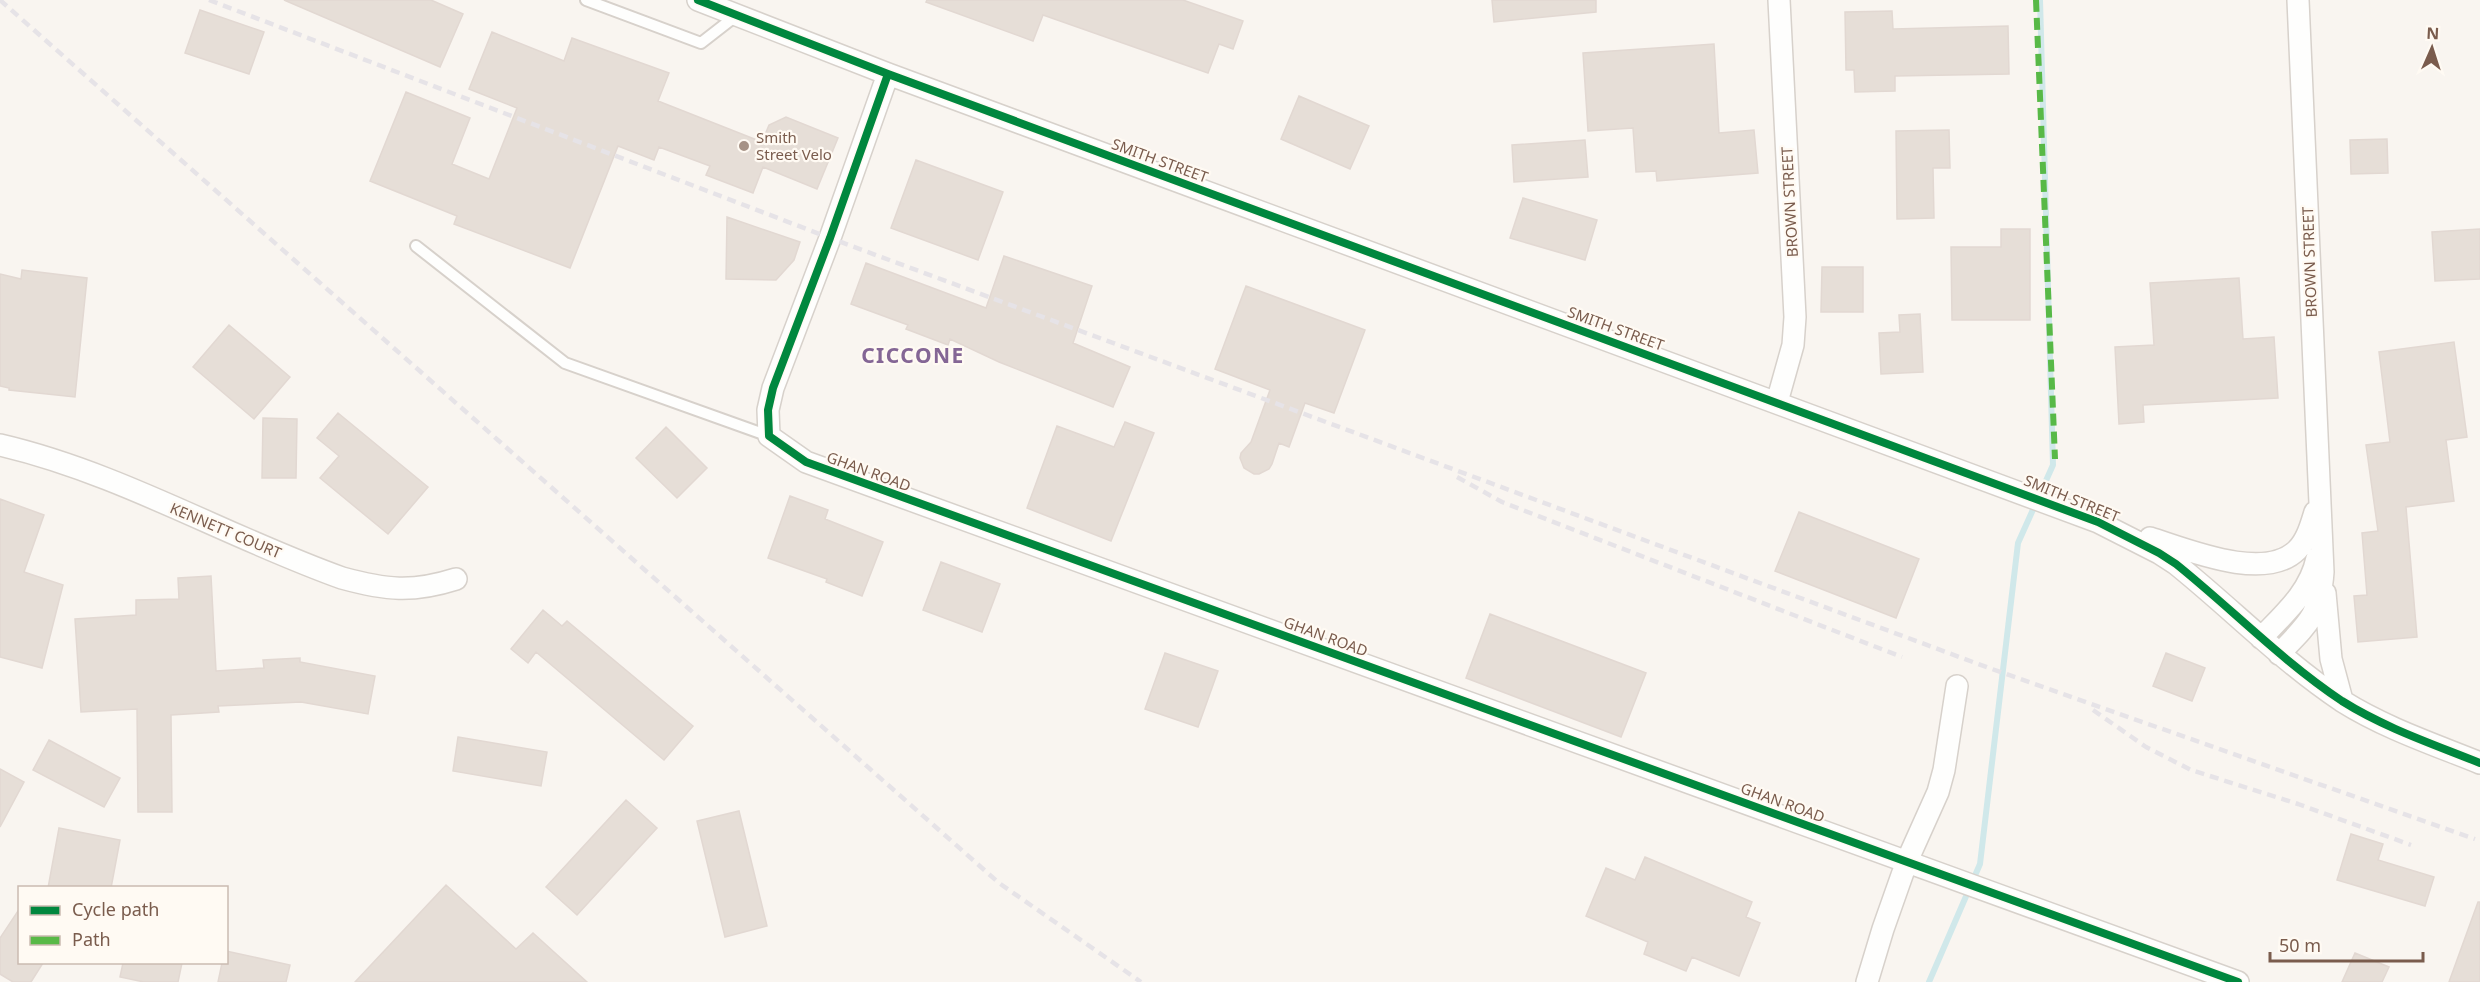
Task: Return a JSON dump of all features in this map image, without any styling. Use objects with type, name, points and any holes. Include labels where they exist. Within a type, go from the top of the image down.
[{"type":"street","name":"SMITH STREET","points":[[698,0],[888,74],[2098,522],[2159,553],[2193,578],[2280,654],[2342,700],[2392,728],[2480,763]]},
{"type":"street","name":"BROWN STREET","points":[[1777,402],[1793,345],[1795,317],[1779,0]]},
{"type":"street","name":"BROWN STREET","points":[[2280,654],[2317,611],[2322,593],[2298,0]]},
{"type":"street","points":[[769,436],[768,410],[773,388],[830,238],[888,74]]},
{"type":"street","name":"GHAN ROAD","points":[[769,436],[806,462],[2238,982]]},
{"type":"street","name":"KENNETT COURT","points":[[0,445],[57,461],[110,481],[342,578],[395,589],[419,589],[456,579]]},
{"type":"street","points":[[2098,522],[2189,550],[2262,565],[2275,563],[2298,549],[2311,525],[2319,501]]},
{"type":"street","name":"BROWN STREET","points":[[2262,638],[2291,607],[2310,580],[2317,554],[2320,525]]},
{"type":"street","points":[[2321,550],[2331,659],[2342,700]]},
{"type":"street","points":[[1867,982],[1907,861],[1938,792],[1944,770],[1957,686]]},
{"type":"lane","points":[[586,0],[701,43],[737,14]]},
{"type":"lane","points":[[416,246],[565,363],[769,436]]},
{"type":"building","points":[[284,0],[431,0],[463,14],[440,67]]},
{"type":"building","points":[[927,0],[1183,0],[1243,21],[1233,49],[1219,44],[1208,73],[1043,15],[1033,41],[926,2]]},
{"type":"building","points":[[1492,0],[1596,0],[1596,12],[1494,22]]},
{"type":"building","points":[[200,10],[264,32],[249,74],[185,53]]},
{"type":"building","points":[[1892,11],[1893,29],[2008,26],[2009,74],[1895,76],[1895,91],[1855,92],[1854,70],[1846,70],[1845,12]]},
{"type":"building","points":[[492,32],[564,61],[572,38],[669,73],[658,101],[762,142],[769,125],[786,117],[838,138],[817,189],[763,167],[753,193],[706,175],[710,166],[659,147],[654,160],[618,146],[570,268],[454,224],[457,216],[370,181],[406,92],[470,118],[452,164],[489,179],[517,108],[469,89]]},
{"type":"building","points":[[1714,44],[1719,133],[1754,130],[1758,173],[1657,181],[1656,171],[1636,172],[1633,128],[1588,131],[1583,53]]},
{"type":"building","points":[[1299,96],[1369,126],[1350,169],[1281,139]]},
{"type":"building","points":[[1949,130],[1950,168],[1933,168],[1934,218],[1897,219],[1896,131]]},
{"type":"building","points":[[2387,139],[2388,173],[2351,174],[2350,140]]},
{"type":"building","points":[[1585,140],[1588,177],[1514,182],[1512,145]]},
{"type":"building","points":[[916,160],[1003,192],[978,260],[891,228]]},
{"type":"building","points":[[1523,198],[1597,220],[1585,260],[1510,238]]},
{"type":"building","points":[[727,217],[800,242],[794,260],[776,280],[726,279]]},
{"type":"building","points":[[2001,229],[2030,229],[2030,320],[1952,320],[1951,247],[2001,247]]},
{"type":"building","points":[[2480,229],[2480,279],[2435,281],[2432,232]]},
{"type":"building","points":[[1004,256],[1092,286],[1073,343],[1130,367],[1113,407],[999,362],[950,339],[948,345],[906,329],[908,325],[851,304],[866,263],[986,308]]},
{"type":"building","points":[[1822,267],[1863,267],[1863,312],[1821,312]]},
{"type":"building","points":[[22,270],[87,278],[75,397],[9,390],[9,388],[0,386],[0,274],[21,279]]},
{"type":"building","points":[[2239,278],[2243,339],[2274,337],[2278,398],[2143,405],[2144,422],[2119,424],[2115,347],[2154,345],[2150,283]]},
{"type":"building","points":[[1246,286],[1365,330],[1334,413],[1305,403],[1289,447],[1279,443],[1269,469],[1259,474],[1254,474],[1244,468],[1240,458],[1241,453],[1251,442],[1270,390],[1215,369]]},
{"type":"building","points":[[1920,314],[1923,372],[1881,374],[1879,333],[1900,332],[1899,315]]},
{"type":"building","points":[[229,325],[290,377],[254,419],[193,367]]},
{"type":"building","points":[[2454,342],[2467,437],[2446,440],[2454,501],[2406,507],[2417,637],[2358,642],[2354,596],[2367,595],[2362,533],[2378,531],[2366,445],[2390,442],[2379,352]]},
{"type":"building","points":[[338,413],[428,487],[388,534],[320,478],[339,456],[317,438]]},
{"type":"building","points":[[263,418],[297,419],[296,478],[262,478]]},
{"type":"building","points":[[1125,422],[1154,433],[1111,541],[1027,508],[1057,426],[1114,447]]},
{"type":"building","points":[[666,427],[707,468],[677,498],[636,458]]},
{"type":"building","points":[[790,496],[828,510],[825,519],[883,542],[862,596],[826,582],[827,579],[768,558]]},
{"type":"building","points":[[0,499],[44,515],[24,572],[63,585],[42,668],[0,657]]},
{"type":"building","points":[[1799,512],[1919,559],[1896,618],[1775,571]]},
{"type":"building","points":[[941,562],[1000,584],[982,632],[923,610]]},
{"type":"building","points":[[211,576],[216,671],[264,668],[263,660],[300,658],[300,662],[375,676],[368,714],[301,702],[218,706],[219,712],[171,715],[172,812],[138,812],[137,709],[81,712],[75,619],[136,615],[136,600],[179,599],[178,578]]},
{"type":"building","points":[[543,610],[562,626],[567,621],[693,726],[664,760],[536,652],[528,663],[511,649]]},
{"type":"building","points":[[1490,614],[1646,673],[1621,737],[1466,678]]},
{"type":"building","points":[[1165,653],[1218,671],[1198,727],[1145,709]]},
{"type":"building","points":[[2166,653],[2205,668],[2192,701],[2153,686]]},
{"type":"building","points":[[458,737],[547,752],[541,786],[453,771]]},
{"type":"building","points":[[49,740],[120,778],[104,807],[33,770]]},
{"type":"building","points":[[0,769],[24,782],[0,827]]},
{"type":"building","points":[[626,800],[657,828],[577,915],[546,887]]},
{"type":"building","points":[[739,811],[767,926],[725,937],[697,821]]},
{"type":"building","points":[[59,828],[120,840],[111,886],[48,886]]},
{"type":"building","points":[[2351,834],[2383,844],[2378,860],[2434,877],[2425,906],[2337,880]]},
{"type":"building","points":[[1645,857],[1752,902],[1746,917],[1760,923],[1739,976],[1692,957],[1686,971],[1644,954],[1648,942],[1586,916],[1606,868],[1635,880]]},
{"type":"building","points":[[446,885],[516,949],[533,933],[587,982],[355,982]]},
{"type":"building","points":[[2478,902],[2480,902],[2480,982],[2449,982]]},
{"type":"building","points":[[18,911],[18,964],[42,964],[31,982],[13,982],[0,974],[0,938]]},
{"type":"building","points":[[228,951],[290,965],[286,982],[218,982],[222,964],[228,964]]},
{"type":"building","points":[[2355,953],[2389,967],[2382,982],[2342,982]]},
{"type":"building","points":[[123,964],[182,964],[178,982],[144,982],[120,977]]},
{"type":"waterway","points":[[1929,982],[1980,864],[2018,543],[2053,465],[2040,0]]},
{"type":"railway","points":[[0,0],[999,883],[1141,982]]},
{"type":"railway","points":[[209,0],[830,238],[1989,668],[2475,839]]},
{"type":"railway","points":[[1457,477],[1502,502],[1902,657]]},
{"type":"railway","points":[[2093,710],[2146,747],[2191,770],[2298,804],[2411,845]]},
{"type":"marked path","points":[[2036,0],[2055,459]]},
{"type":"cycle path","points":[[698,0],[888,74],[2098,522],[2176,564],[2278,652],[2342,701],[2392,727],[2480,763]]},
{"type":"cycle path","points":[[888,74],[830,238],[773,388],[768,410],[769,436],[806,462],[2238,982]]},
{"type":"place","name":"Smith Street Velo","points":[[744,146]]},
{"type":"district","name":"CICCONE","points":[[913,355]]}]
